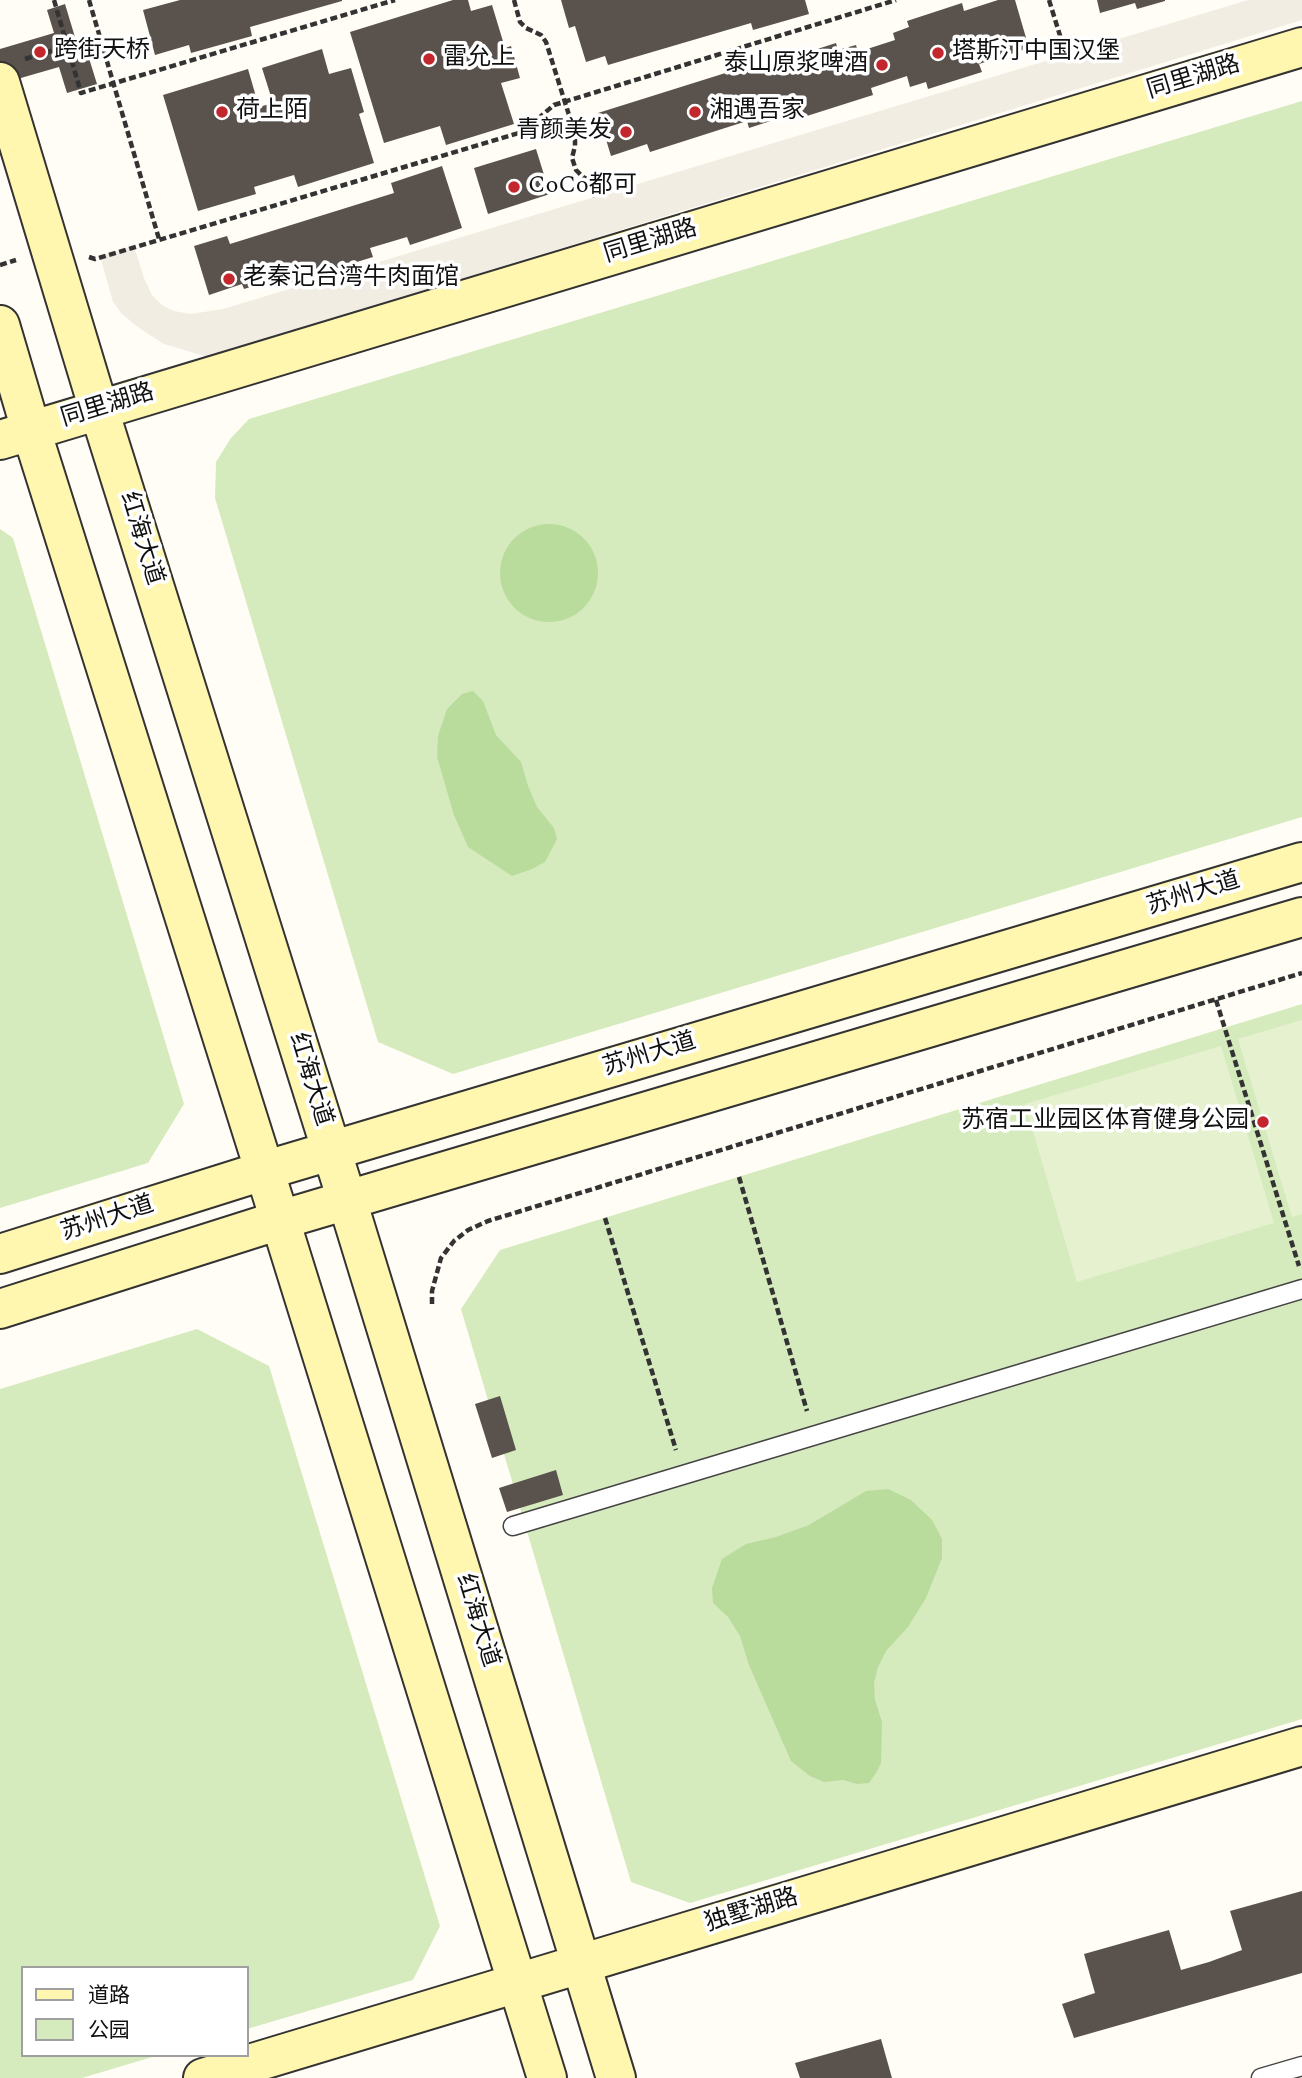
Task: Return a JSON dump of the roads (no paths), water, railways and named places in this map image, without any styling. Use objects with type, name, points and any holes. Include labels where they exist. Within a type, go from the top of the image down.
[{"type":"street","name":"同里湖路","points":[[15,435],[1302,47]]},
{"type":"street","name":"红海大道","points":[[11,71],[51,250],[99,410],[347,1200],[616,2078]]},
{"type":"street","points":[[0,325],[15,435],[280,1220],[547,2078]]},
{"type":"street","name":"苏州大道","points":[[0,1254],[263,1171],[1302,862]]},
{"type":"street","points":[[0,1309],[280,1220],[1302,917]]},
{"type":"street","name":"独墅湖路","points":[[203,2078],[1302,1746]]},
{"type":"lane","points":[[513,1526],[1302,1289]]},
{"type":"lane","points":[[1261,2078],[1302,2066]]},
{"type":"place","name":"跨街天桥","points":[[40,52]]},
{"type":"place","name":"塔斯汀中国汉堡","points":[[938,53]]},
{"type":"place","name":"雷允上","points":[[429,59]]},
{"type":"place","name":"泰山原浆啤酒","points":[[882,65]]},
{"type":"place","name":"荷上陌","points":[[222,112]]},
{"type":"place","name":"湘遇吾家","points":[[695,112]]},
{"type":"place","name":"青颜美发","points":[[626,132]]},
{"type":"place","name":"CoCo都可","points":[[514,187]]},
{"type":"place","name":"老秦记台湾牛肉面馆","points":[[229,279]]},
{"type":"place","name":"苏宿工业园区体育健身公园","points":[[1263,1122]]}]
